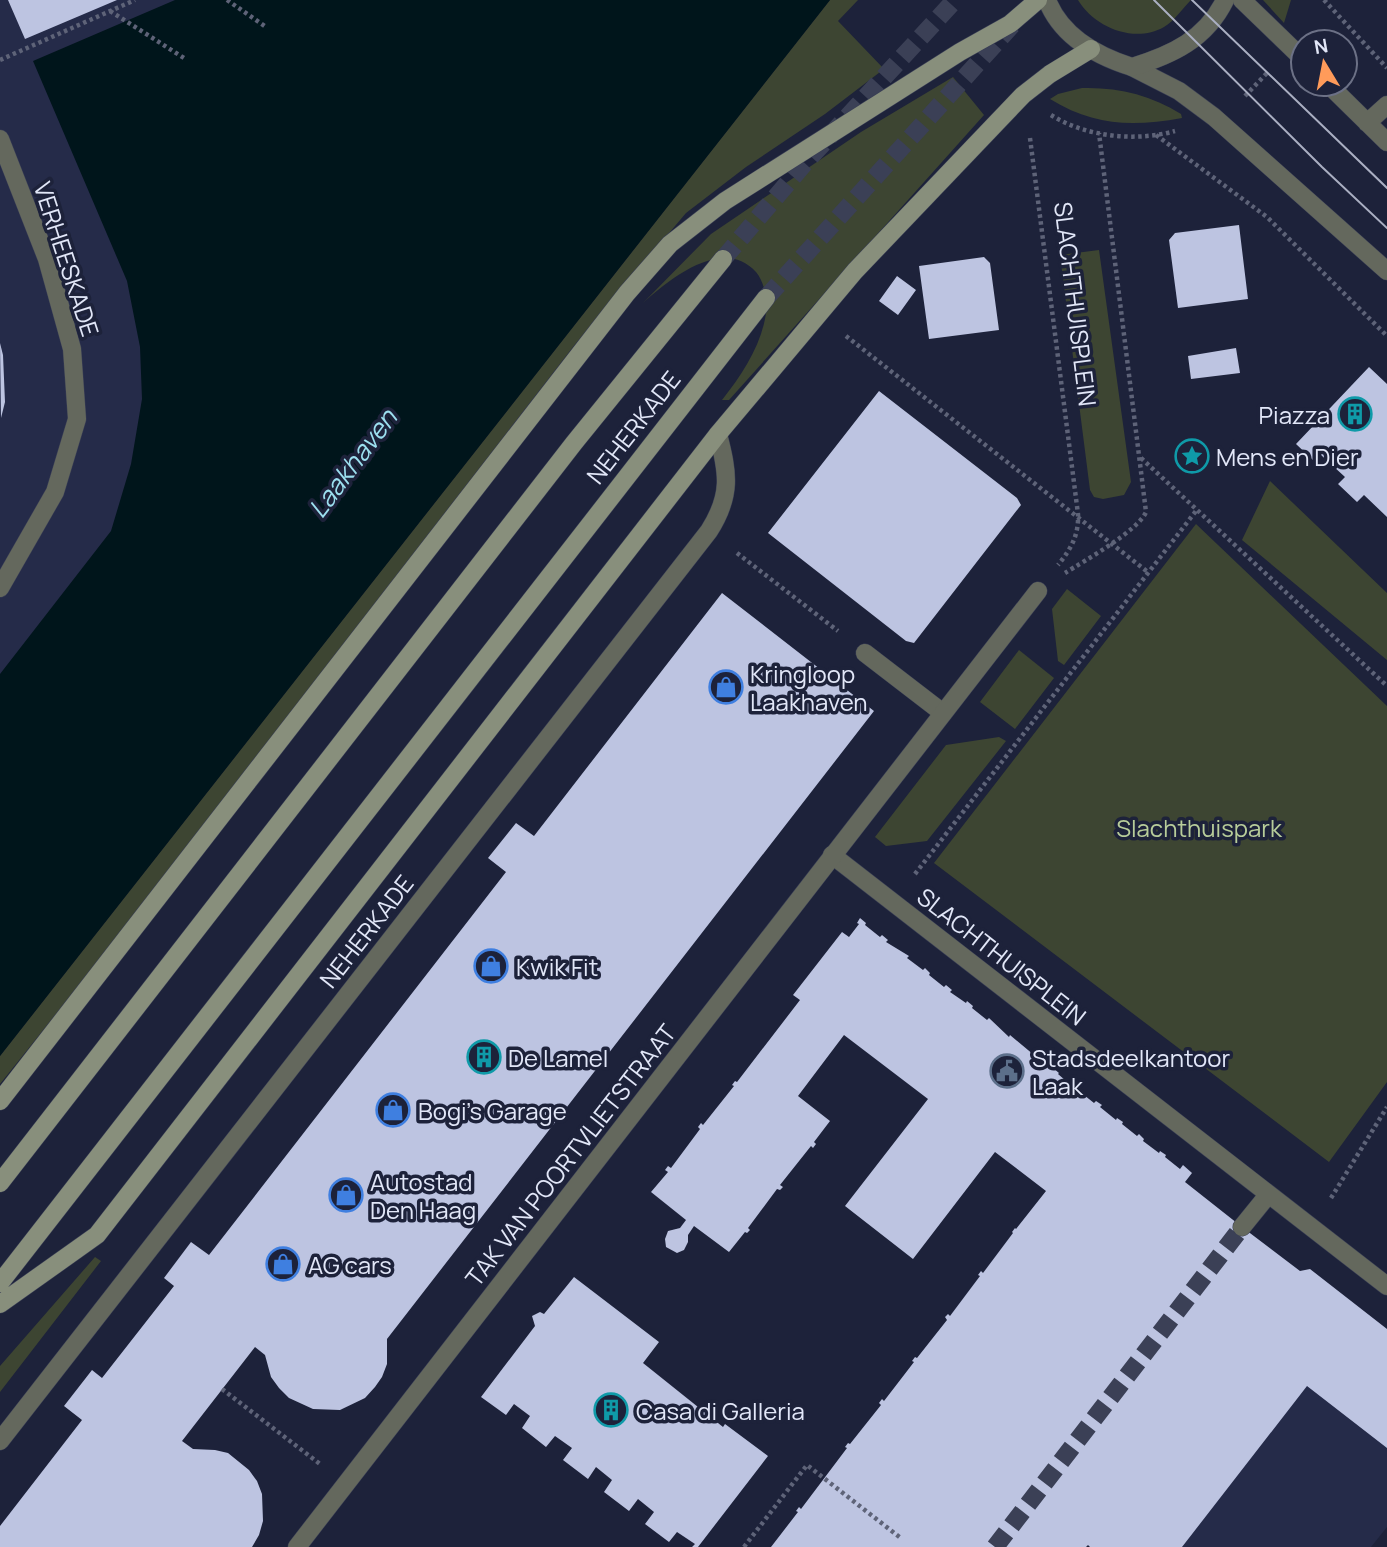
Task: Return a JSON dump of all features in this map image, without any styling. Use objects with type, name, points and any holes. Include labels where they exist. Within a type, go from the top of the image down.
[{"type":"main road","points":[[0,1101],[627,293],[670,244],[725,201],[960,52],[1010,24],[1038,0]]},
{"type":"main road","points":[[0,1304],[97,1235],[718,434],[818,314],[894,228],[1023,95],[1050,74],[1091,49]]},
{"type":"main road","name":"NEHERKADE","points":[[0,1183],[574,443],[723,259]]},
{"type":"main road","name":"NEHERKADE","points":[[0,1283],[766,298]]},
{"type":"street","points":[[1047,0],[1061,25],[1080,43],[1180,91],[1214,117],[1387,271]]},
{"type":"street","points":[[1132,67],[1188,45],[1208,26],[1224,0]]},
{"type":"street","points":[[1242,0],[1287,43]]},
{"type":"street","points":[[1342,98],[1387,142]]},
{"type":"street","points":[[1367,123],[1387,105]]},
{"type":"street","name":"VERHEESKADE","points":[[0,139],[47,259],[69,336],[77,419],[55,492],[0,588]]},
{"type":"street","name":"NEHERKADE","points":[[0,1441],[709,531],[723,502],[727,482],[718,434]]},
{"type":"street","points":[[832,855],[1038,591]]},
{"type":"street","points":[[865,653],[943,713]]},
{"type":"street","name":"SLACHTHUISPLEIN","points":[[832,855],[1387,1286]]},
{"type":"street","name":"TAK VAN POORTVLIETSTRAAT","points":[[297,1547],[832,855]]},
{"type":"street","points":[[1242,1227],[1268,1195]]},
{"type":"path","points":[[0,60],[135,0]]},
{"type":"path","points":[[227,0],[267,27]]},
{"type":"path","points":[[1324,0],[1387,68]]},
{"type":"path","points":[[109,10],[184,58]]},
{"type":"path","points":[[1287,43],[1249,92],[1226,110],[1184,128],[1155,134],[1267,217],[1387,336]]},
{"type":"path","name":"SLACHTHUISPLEIN","points":[[1023,95],[1041,217],[1078,518],[1076,535],[1069,552],[1038,591]]},
{"type":"path","name":"SLACHTHUISPLEIN","points":[[1038,591],[1142,520],[1146,512],[1099,133]]},
{"type":"path","points":[[818,314],[1149,573]]},
{"type":"path","points":[[1140,458],[1387,686]]},
{"type":"path","name":"SLACHTHUISPLEIN","points":[[893,902],[1196,511]]},
{"type":"path","points":[[709,531],[865,653]]},
{"type":"path","points":[[1312,1229],[1387,1107]]},
{"type":"path","points":[[222,1389],[346,1484]]},
{"type":"path","points":[[744,1547],[807,1465],[902,1539]]},
{"type":"shaded area","points":[[0,0],[310,0],[183,408],[0,800]]},
{"type":"shaded area","points":[[1300,1271],[1387,1329],[1387,1527],[1371,1547],[1090,1547],[1088,1545]]},
{"type":"green space","points":[[830,0],[858,0],[838,21],[884,69],[686,213],[577,342],[101,958],[0,1084],[0,1056]]},
{"type":"green space","points":[[1078,0],[1191,0],[1164,27],[1140,34],[1104,25],[1085,10]]},
{"type":"green space","points":[[1263,0],[1291,0],[1284,23]]},
{"type":"green space","points":[[953,77],[984,115],[729,400],[722,400],[748,362],[762,330],[766,301],[762,282],[756,272],[743,262],[728,258],[712,259],[681,273],[643,303],[711,234],[861,132]]},
{"type":"green space","points":[[1082,88],[1108,89],[1146,97],[1170,107],[1181,114],[1182,118],[1146,123],[1114,122],[1082,115],[1050,99],[1058,94]]},
{"type":"green space","points":[[1099,250],[1131,482],[1124,495],[1103,499],[1094,497],[1090,490],[1060,255]]},
{"type":"green space","points":[[1270,481],[1387,593],[1387,660],[1242,540]]},
{"type":"green space","name":"Slachthuispark","points":[[1196,524],[1387,706],[1387,1082],[1329,1162],[934,863]]},
{"type":"green space","points":[[1067,589],[1101,616],[1064,665],[1058,661],[1052,609]]},
{"type":"green space","points":[[1019,650],[1054,678],[1015,729],[980,702]]},
{"type":"green space","points":[[999,737],[1006,741],[927,841],[886,846],[875,837],[946,745]]},
{"type":"green space","points":[[95,1257],[101,1261],[0,1392],[0,1366]]},
{"type":"water","name":"Laakhaven","points":[[175,0],[830,0],[0,1056],[0,674],[111,531],[131,464],[142,399],[140,347],[127,281],[33,61]]},
{"type":"building","points":[[8,0],[117,0],[25,39]]},
{"type":"building","points":[[1239,225],[1248,299],[1178,308],[1169,240],[1175,233]]},
{"type":"building","points":[[984,257],[990,263],[999,330],[929,339],[919,266]]},
{"type":"building","points":[[897,276],[916,290],[898,315],[879,301]]},
{"type":"building","points":[[0,343],[5,402],[1,418]]},
{"type":"building","points":[[1236,348],[1240,373],[1191,379],[1188,356]]},
{"type":"building","name":"Piazza","points":[[1369,367],[1387,384],[1387,517],[1364,495],[1357,502],[1338,484],[1345,477],[1321,455],[1315,462],[1296,444]]},
{"type":"building","points":[[879,391],[1017,498],[1021,505],[914,643],[906,641],[768,533]]},
{"type":"building","name":"De Lamel","points":[[722,593],[874,711],[387,1339],[387,1364],[375,1387],[365,1398],[340,1410],[313,1409],[289,1398],[279,1388],[271,1377],[265,1355],[255,1347],[182,1441],[193,1449],[228,1453],[249,1470],[257,1481],[262,1494],[263,1521],[252,1547],[0,1547],[0,1526],[82,1420],[64,1406],[92,1370],[102,1378],[174,1286],[164,1278],[191,1242],[209,1255],[506,872],[488,858],[516,823],[534,836]]},
{"type":"building","points":[[860,918],[880,937],[882,935],[888,940],[886,942],[909,956],[907,958],[923,970],[925,968],[929,975],[944,987],[946,985],[952,990],[950,992],[966,1003],[967,1001],[972,1008],[987,1020],[989,1018],[1052,1070],[1053,1068],[1073,1087],[1075,1085],[1094,1103],[1096,1101],[1102,1105],[1100,1107],[1116,1120],[1117,1118],[1123,1122],[1122,1124],[1137,1136],[1139,1134],[1143,1141],[1166,1155],[1165,1157],[1180,1169],[1183,1165],[1192,1173],[1185,1182],[1242,1227],[1300,1271],[1310,1269],[1387,1329],[1387,1448],[1307,1386],[1182,1547],[771,1547],[799,1507],[801,1509],[847,1448],[845,1447],[848,1443],[850,1444],[881,1405],[879,1403],[882,1399],[884,1401],[915,1357],[917,1358],[947,1320],[945,1317],[948,1314],[950,1316],[981,1271],[983,1273],[1046,1191],[995,1152],[913,1259],[845,1206],[928,1099],[844,1035],[798,1096],[830,1121],[814,1142],[816,1144],[813,1148],[811,1146],[780,1185],[783,1187],[777,1189],[748,1228],[750,1230],[745,1232],[729,1252],[694,1226],[684,1250],[677,1253],[666,1247],[668,1231],[680,1228],[686,1220],[651,1192],[668,1172],[665,1170],[668,1166],[671,1168],[700,1129],[698,1127],[701,1123],[703,1125],[800,1000],[793,995],[842,932],[849,937],[859,924],[857,923]]},
{"type":"building","name":"Casa di Galleria","points":[[574,1277],[659,1342],[643,1363],[723,1427],[725,1424],[768,1456],[698,1547],[692,1547],[695,1544],[677,1532],[669,1542],[645,1524],[654,1512],[638,1499],[629,1511],[604,1492],[612,1480],[596,1467],[588,1479],[563,1460],[572,1448],[555,1436],[546,1447],[522,1428],[530,1416],[514,1404],[506,1415],[481,1397],[535,1326],[532,1316],[540,1312],[544,1314]]},
{"type":"tunnel","points":[[723,259],[804,164],[955,0]]},
{"type":"tunnel","points":[[766,298],[1012,25]]},
{"type":"tunnel","points":[[995,1547],[1242,1227]]},
{"type":"tram line","points":[[1154,0],[1387,228]]},
{"type":"tram line","points":[[1192,0],[1387,188]]},
{"type":"place","name":"Piazza","points":[[1355,414]]},
{"type":"place","name":"Mens en Dier","points":[[1192,456]]},
{"type":"place","name":"Kringloop Laakhaven","points":[[726,687]]},
{"type":"place","name":"Kwik Fit","points":[[491,966]]},
{"type":"place","name":"De Lamel","points":[[484,1057]]},
{"type":"place","name":"Stadsdeelkantoor Laak","points":[[1007,1071]]},
{"type":"place","name":"Bogi's Garage","points":[[393,1110]]},
{"type":"place","name":"Autostad Den Haag","points":[[346,1195]]},
{"type":"place","name":"AG cars","points":[[283,1264]]},
{"type":"place","name":"Casa di Galleria","points":[[611,1410]]}]
